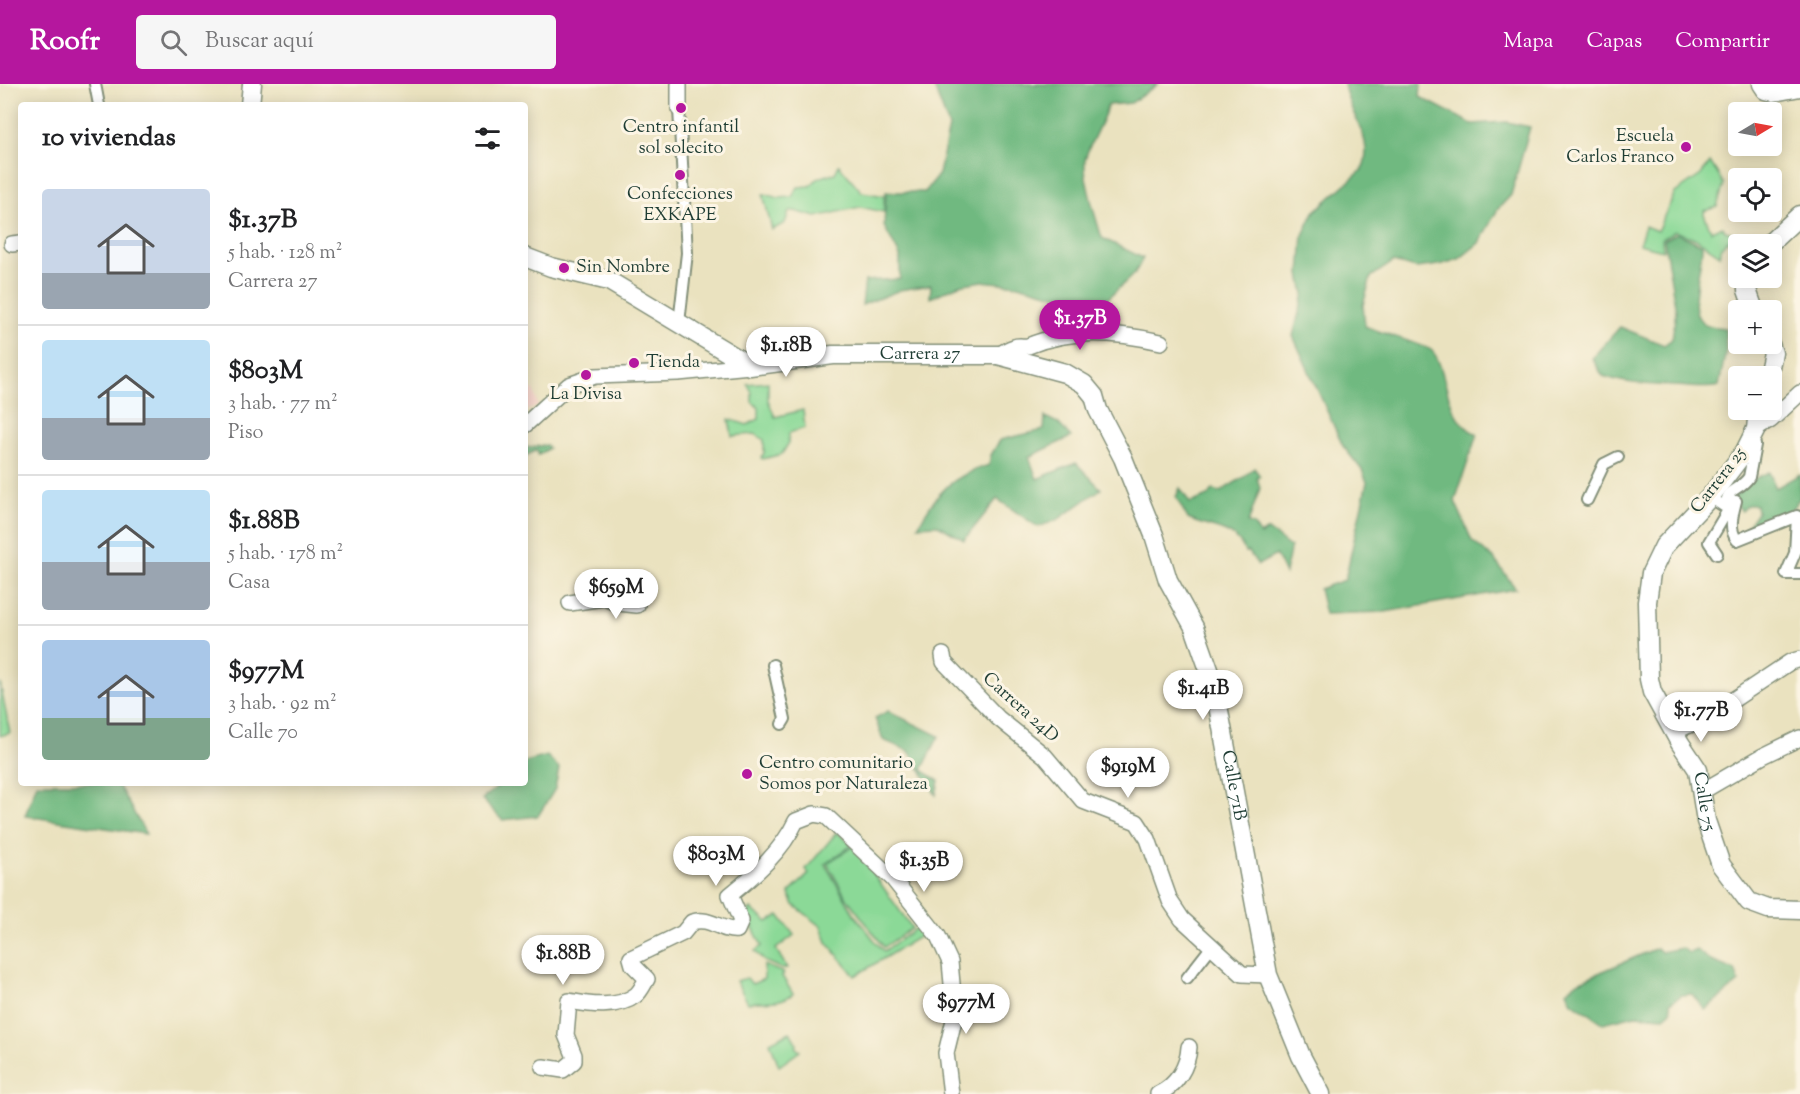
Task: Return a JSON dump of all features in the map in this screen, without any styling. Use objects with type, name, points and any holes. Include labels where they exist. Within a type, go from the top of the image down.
[{"type":"street","points":[[94,84],[98,102]]},
{"type":"street","points":[[250,102],[252,84]]},
{"type":"street","points":[[679,84],[687,253],[679,323]]},
{"type":"street","points":[[1762,85],[1774,92],[1800,87]]},
{"type":"street","points":[[1780,234],[1800,215]]},
{"type":"street","points":[[528,258],[551,267],[609,281],[750,366]]},
{"type":"street","points":[[998,355],[1015,346],[1028,346],[1045,338],[1080,334],[1124,333],[1161,342]]},
{"type":"street","name":"Carrera 27","points":[[750,366],[833,355],[998,355],[1057,371],[1084,384]]},
{"type":"street","points":[[528,422],[570,385],[595,376],[678,373],[750,366]]},
{"type":"street","name":"Calle 71B","points":[[1084,384],[1094,396],[1098,410],[1118,448],[1154,535],[1168,580],[1194,627],[1214,684],[1268,975],[1301,1056],[1321,1094]]},
{"type":"street","name":"Carrera 25","points":[[1664,546],[1717,502],[1755,437],[1800,393]]},
{"type":"street","points":[[1755,437],[1757,420]]},
{"type":"street","points":[[1587,500],[1604,464],[1618,457]]},
{"type":"street","points":[[1717,502],[1736,501]]},
{"type":"street","points":[[1717,554],[1709,542],[1729,507],[1736,501]]},
{"type":"street","points":[[1736,501],[1732,520],[1733,535],[1737,540],[1797,516],[1795,553],[1786,574],[1800,574]]},
{"type":"street","name":"Calle 75","points":[[1664,546],[1651,573],[1647,602],[1649,679],[1652,692],[1698,770],[1706,821],[1721,866],[1749,902],[1768,909],[1800,910]]},
{"type":"street","points":[[570,603],[603,598],[618,603],[637,605]]},
{"type":"street","name":"Carrera 24D","points":[[943,655],[944,662],[974,694],[998,718],[1045,756],[1083,801],[1137,822],[1148,839],[1170,901],[1182,919],[1242,974],[1268,975]]},
{"type":"street","points":[[1674,732],[1709,716],[1790,662],[1800,659]]},
{"type":"street","points":[[773,665],[780,687],[783,724]]},
{"type":"street","points":[[1701,792],[1763,756],[1800,738]]},
{"type":"street","points":[[543,1066],[563,1070],[573,1061],[574,1055],[566,1035],[569,1001],[592,1005],[619,1003],[637,995],[647,979],[633,965],[631,958],[683,933],[692,922],[704,920],[729,931],[737,930],[741,921],[730,895],[754,876],[777,851],[789,837],[796,821],[814,814],[826,816],[893,879],[938,936],[950,962],[955,1016],[946,1053],[951,1091]]},
{"type":"street","points":[[1187,978],[1212,946]]},
{"type":"street","points":[[1158,1094],[1171,1089],[1188,1059],[1189,1047]]},
{"type":"shaded area","points":[[534,389],[538,406],[528,410],[528,391]]},
{"type":"green space","points":[[933,84],[1158,84],[1131,103],[1108,105],[1086,156],[1087,184],[1102,238],[1143,258],[1135,273],[1104,302],[1070,299],[1018,285],[982,281],[959,285],[930,298],[931,285],[900,290],[862,305],[865,281],[900,279],[900,256],[884,226],[886,192],[925,192],[939,174],[949,127]]},
{"type":"green space","points":[[1344,84],[1421,84],[1420,97],[1472,124],[1507,122],[1530,127],[1511,195],[1498,209],[1479,243],[1459,259],[1439,265],[1416,268],[1393,262],[1371,277],[1363,305],[1365,326],[1427,348],[1437,358],[1458,417],[1466,427],[1477,434],[1455,501],[1472,541],[1494,559],[1516,589],[1385,612],[1325,614],[1319,589],[1345,580],[1367,482],[1362,470],[1343,446],[1293,336],[1304,294],[1300,274],[1303,235],[1314,212],[1362,170],[1365,158],[1364,136],[1346,95]]},
{"type":"green space","points":[[1710,162],[1724,184],[1717,207],[1704,211],[1711,231],[1723,226],[1725,231],[1733,233],[1728,234],[1728,240],[1720,249],[1720,255],[1696,239],[1675,231],[1662,239],[1663,250],[1639,244],[1645,226],[1657,231],[1675,193],[1701,175]]},
{"type":"green space","points":[[839,165],[862,192],[884,196],[884,212],[860,207],[816,217],[795,211],[789,212],[785,223],[772,230],[763,194],[779,198],[792,197],[798,187],[810,186],[818,178],[835,173]]},
{"type":"green space","points":[[1677,233],[1702,245],[1695,297],[1697,316],[1707,325],[1725,328],[1726,350],[1719,386],[1702,388],[1645,384],[1603,376],[1592,358],[1620,327],[1664,345],[1672,339],[1676,311],[1664,240]]},
{"type":"green space","points":[[768,382],[768,400],[775,417],[803,410],[805,428],[789,433],[788,444],[782,454],[763,459],[761,458],[764,453],[764,440],[755,434],[732,436],[729,419],[747,425],[759,419],[759,408],[752,402],[752,393],[747,384]]},
{"type":"green space","points":[[1045,417],[1058,423],[1071,437],[1029,457],[1037,479],[1076,463],[1101,489],[1057,520],[1038,527],[997,499],[964,540],[938,525],[918,526],[939,495],[955,480],[989,465],[991,455],[1000,440],[1044,430]]},
{"type":"green space","points":[[546,445],[549,448],[538,455],[537,450],[528,454],[528,448]]},
{"type":"green space","points":[[1254,468],[1260,476],[1257,478],[1260,488],[1248,523],[1254,525],[1260,535],[1268,530],[1290,547],[1285,574],[1276,555],[1258,565],[1249,552],[1245,552],[1236,538],[1229,533],[1188,519],[1176,497],[1180,488],[1190,503],[1208,496],[1213,490],[1220,492]]},
{"type":"green space","points":[[1769,472],[1776,488],[1800,474],[1800,498],[1788,514],[1749,531],[1746,528],[1757,512],[1756,505],[1747,505],[1741,511],[1730,498],[1752,480]]},
{"type":"green space","points":[[0,683],[10,733],[0,736]]},
{"type":"green space","points":[[888,711],[939,736],[922,770],[939,781],[936,795],[909,751],[883,740],[875,718]]},
{"type":"green space","points":[[547,756],[559,768],[555,789],[538,816],[502,820],[482,799],[499,786],[528,786],[528,761]]},
{"type":"green space","points":[[36,786],[119,786],[146,834],[25,816]]},
{"type":"green space","points":[[837,832],[852,845],[825,864],[854,914],[879,946],[884,951],[918,927],[922,935],[855,976],[827,942],[821,926],[794,905],[789,893],[809,874],[806,869]]},
{"type":"green space","points":[[854,846],[912,928],[884,947],[846,897],[827,863]]},
{"type":"green space","points":[[751,909],[768,922],[779,915],[794,935],[776,949],[787,968],[782,969],[764,961],[755,951],[762,946],[752,926],[746,925],[744,915]]},
{"type":"green space","points":[[1657,948],[1661,952],[1682,948],[1689,953],[1696,950],[1711,961],[1735,970],[1739,982],[1705,1010],[1692,994],[1682,995],[1670,1003],[1671,1011],[1664,1017],[1635,1015],[1603,1023],[1572,1002],[1567,991],[1578,982]]},
{"type":"green space","points":[[764,965],[784,973],[782,976],[793,994],[777,1001],[748,1003],[736,981],[747,978],[752,984],[764,979]]},
{"type":"green space","points":[[790,1032],[797,1044],[796,1048],[800,1051],[779,1066],[770,1042]]},
{"type":"place","name":"Centro infantil sol solecito","points":[[681,108]]},
{"type":"place","name":"Escuela Carlos Franco","points":[[1686,147]]},
{"type":"place","name":"Confecciones EXKAPE","points":[[680,175]]},
{"type":"place","name":"Sin Nombre","points":[[564,268]]},
{"type":"place","name":"Tienda","points":[[634,363]]},
{"type":"place","name":"La Divisa","points":[[586,375]]},
{"type":"place","name":"Centro comunitario Somos por Naturaleza","points":[[747,774]]}]
